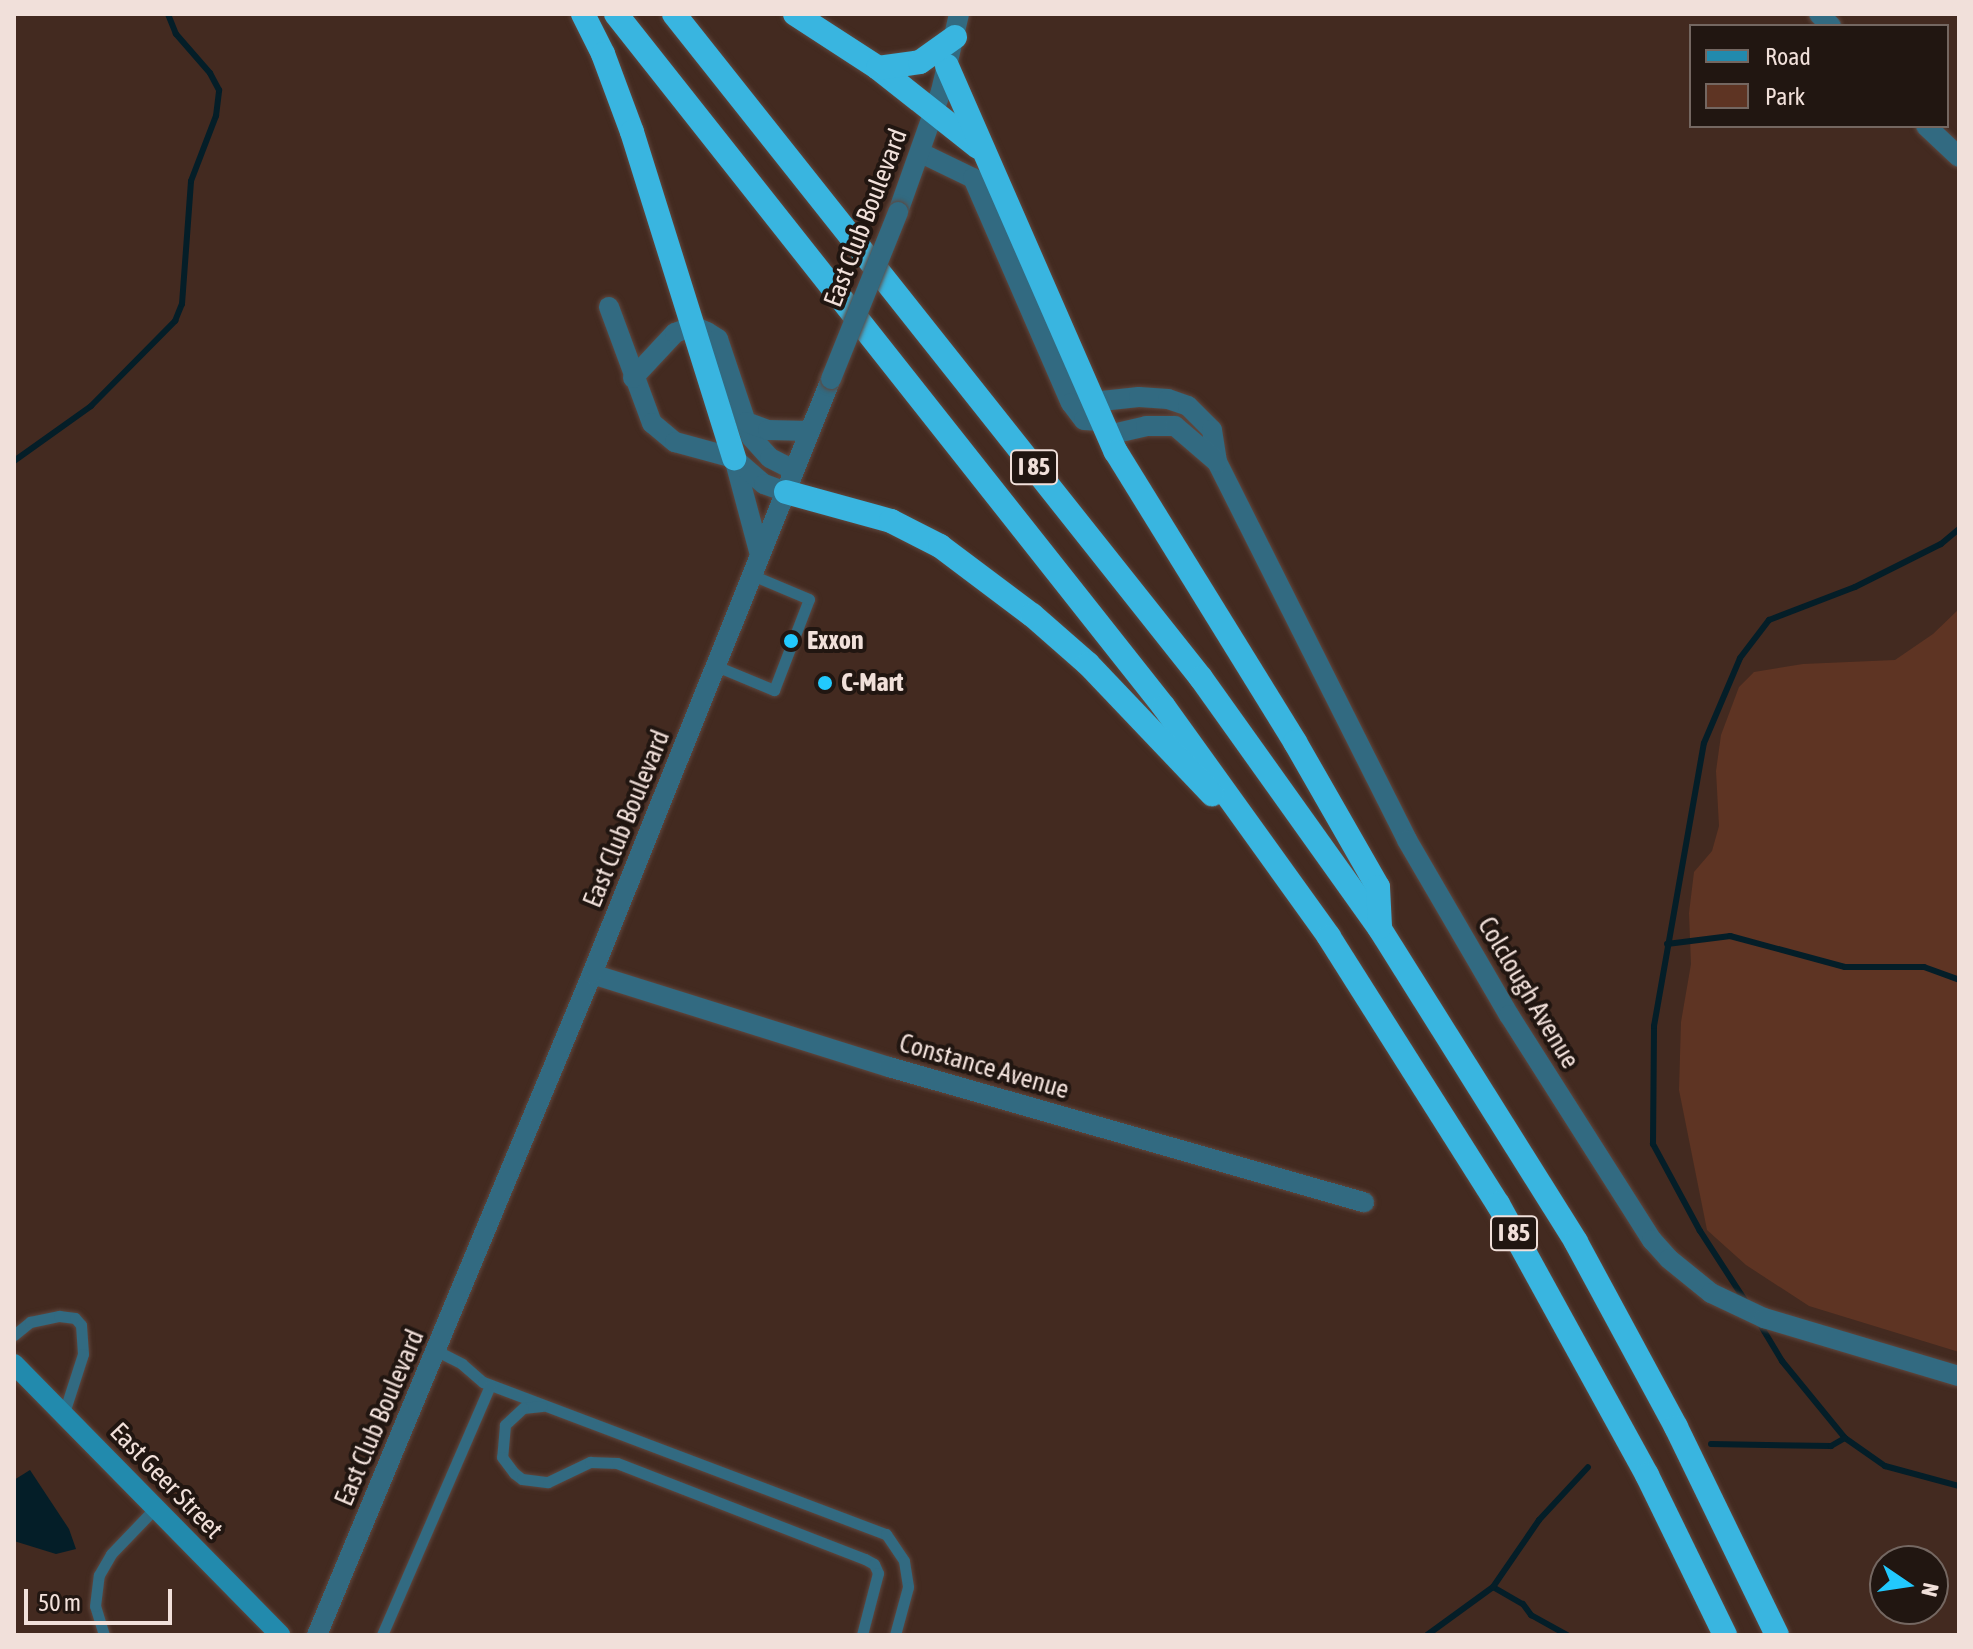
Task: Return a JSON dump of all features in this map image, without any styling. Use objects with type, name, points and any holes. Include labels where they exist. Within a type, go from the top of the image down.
[{"type":"highway","points":[[583,14],[603,54],[632,132],[734,458]]},
{"type":"highway","name":"I 85","points":[[616,14],[1076,593],[1269,852],[1396,1038],[1498,1204],[1647,1475],[1725,1635]]},
{"type":"highway","name":"I 85","points":[[674,14],[1201,678],[1380,929],[1576,1242],[1676,1427],[1777,1635]]},
{"type":"highway","points":[[795,14],[878,68],[983,151]]},
{"type":"highway","points":[[878,68],[920,62],[957,26]]},
{"type":"highway","points":[[947,66],[1100,420],[1295,742],[1378,887],[1380,929]]},
{"type":"highway","points":[[790,481],[891,521],[940,546],[974,571],[1088,664],[1269,852]]},
{"type":"main road","name":"East Geer Street","points":[[14,1364],[280,1635]]},
{"type":"street","name":"East Club Boulevard","points":[[317,1635],[592,974],[898,212],[921,153],[957,26]]},
{"type":"street","points":[[1928,128],[1959,157]]},
{"type":"street","points":[[921,153],[973,178],[1071,403],[1084,420],[1100,420]]},
{"type":"street","points":[[609,307],[644,408],[660,433],[675,442],[734,458],[764,484],[790,481]]},
{"type":"street","points":[[633,378],[675,333],[693,326],[718,339],[746,422],[759,450],[790,481]]},
{"type":"street","name":"Colclough Avenue","points":[[1100,420],[1157,398],[1188,406],[1212,430],[1217,462],[1407,840],[1509,1015],[1652,1240],[1687,1277],[1734,1305],[1794,1328],[1959,1376]]},
{"type":"street","name":"Colclough Avenue","points":[[1100,420],[1175,426],[1217,462]]},
{"type":"street","points":[[746,422],[768,430],[810,431]]},
{"type":"street","points":[[734,458],[760,555]]},
{"type":"street","name":"Constance Avenue","points":[[592,974],[875,1063],[1364,1202]]},
{"type":"lane","points":[[716,666],[774,690],[809,599],[752,575]]},
{"type":"lane","points":[[14,1335],[30,1322],[59,1316],[75,1318],[81,1325],[83,1354],[64,1413]]},
{"type":"lane","points":[[437,1351],[490,1385],[886,1534],[904,1561],[908,1587],[895,1635]]},
{"type":"lane","points":[[382,1635],[490,1385]]},
{"type":"lane","points":[[547,1406],[523,1408],[505,1425],[502,1457],[514,1473],[530,1481],[548,1482],[590,1462],[617,1463],[865,1559],[874,1564],[878,1573],[862,1635]]},
{"type":"lane","points":[[104,1635],[95,1606],[99,1575],[111,1554],[156,1507]]},
{"type":"green space","points":[[1959,609],[1959,1352],[1809,1306],[1746,1265],[1707,1230],[1679,1090],[1681,1022],[1691,964],[1689,913],[1694,872],[1712,851],[1719,826],[1716,771],[1721,735],[1739,687],[1754,672],[1803,664],[1895,660],[1933,634]]},
{"type":"water","points":[[30,1470],[69,1529],[76,1549],[56,1554],[14,1541],[14,1480]]},
{"type":"waterway","points":[[14,461],[91,406],[175,321],[182,304],[191,181],[216,116],[219,90],[210,73],[176,34],[168,14]]},
{"type":"waterway","points":[[1746,1302],[1700,1231],[1653,1144],[1654,1026],[1704,743],[1740,658],[1769,620],[1855,587],[1941,544],[1959,529]]},
{"type":"waterway","points":[[1667,944],[1730,936],[1845,967],[1924,967],[1959,980]]},
{"type":"waterway","points":[[1758,1321],[1782,1361],[1845,1438],[1885,1466],[1959,1486]]},
{"type":"waterway","points":[[1711,1444],[1831,1446],[1845,1438]]},
{"type":"waterway","points":[[1427,1635],[1493,1587],[1539,1520],[1588,1467]]},
{"type":"waterway","points":[[1493,1587],[1523,1604],[1531,1615],[1567,1635]]},
{"type":"place","name":"Exxon","points":[[791,641]]},
{"type":"place","name":"C-Mart","points":[[825,683]]}]
